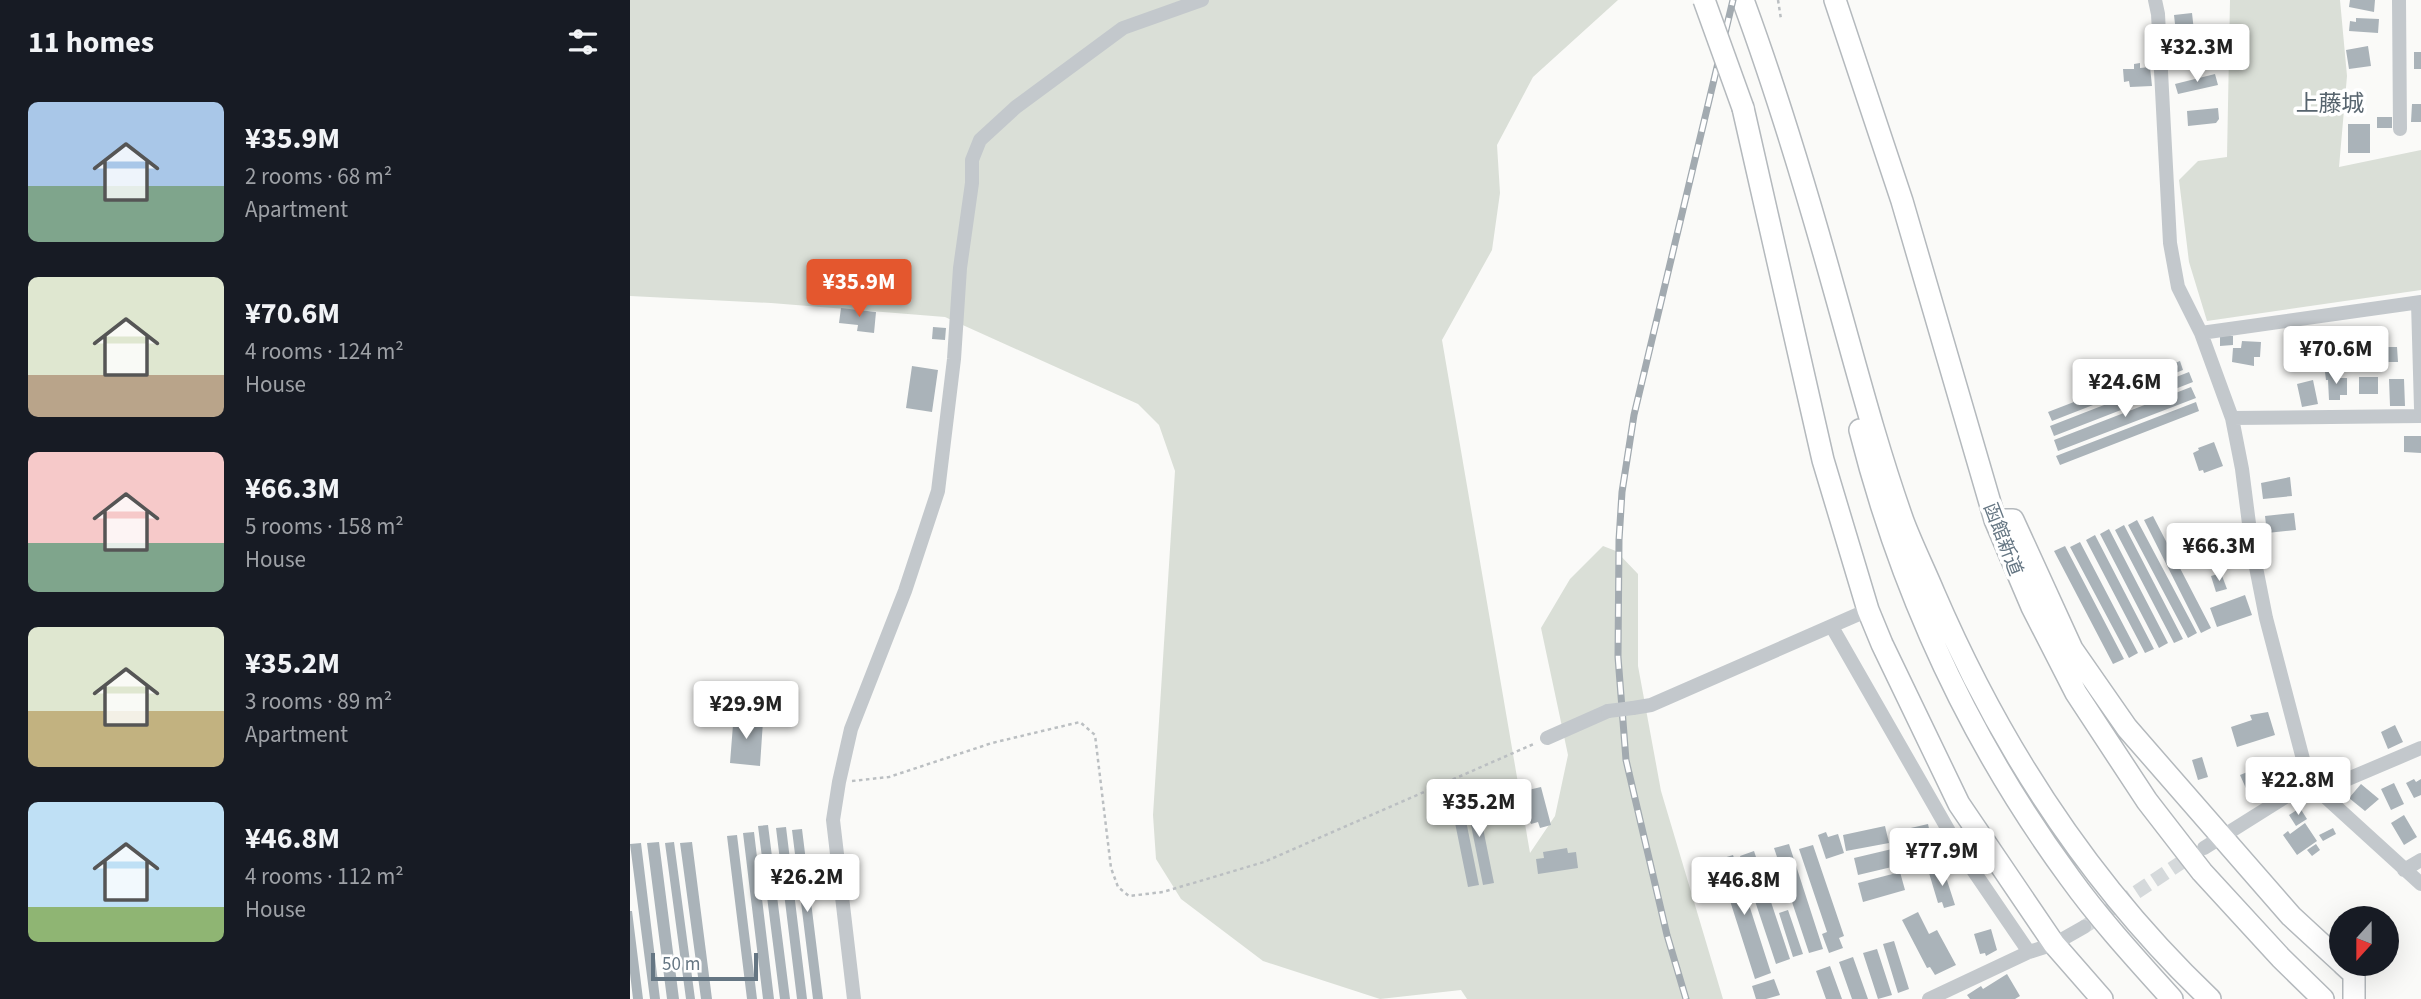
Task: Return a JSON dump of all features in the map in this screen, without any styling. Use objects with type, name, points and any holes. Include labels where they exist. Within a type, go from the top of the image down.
[{"type":"highway","points":[[1704,0],[1743,108],[1823,460],[1868,610],[1959,804],[2054,944],[2102,999]]},
{"type":"highway","points":[[1743,0],[1781,109],[1864,400],[1900,513],[1962,658],[2041,795],[2090,865],[2140,927],[2210,999]]},
{"type":"highway","name":"函館新道","points":[[1835,0],[1902,201],[1995,520],[2032,607],[2076,693],[2147,801],[2202,872],[2281,958],[2323,999]]},
{"type":"highway","points":[[1781,109],[1870,471],[1888,530],[1943,666],[1979,738],[2024,813],[2071,879],[2121,942],[2172,999]]},
{"type":"highway","points":[[1995,520],[2014,520],[2072,649],[2213,843],[2329,952]]},
{"type":"highway","points":[[2354,976],[2354,999]]},
{"type":"street","points":[[1153,16],[1164,0]]},
{"type":"street","points":[[854,999],[833,820],[851,729],[905,591],[938,491],[954,359],[960,268],[972,183],[972,160],[980,140],[1016,107],[1123,27],[1202,0]]},
{"type":"street","points":[[2155,0],[2158,14],[2170,243],[2178,287],[2201,333],[2232,418],[2266,618],[2309,782],[2421,884]]},
{"type":"street","points":[[2399,0],[2400,129]]},
{"type":"street","points":[[2201,333],[2420,303],[2421,408]]},
{"type":"street","points":[[2232,418],[2421,416]]},
{"type":"street","points":[[1547,738],[1608,711],[1651,705],[1868,610]]},
{"type":"street","points":[[1832,627],[1962,854],[2029,952]]},
{"type":"street","points":[[2322,795],[2336,784],[2421,748]]},
{"type":"street","points":[[2213,843],[2309,782]]},
{"type":"street","points":[[2404,870],[2421,860]]},
{"type":"street","points":[[1929,999],[2029,952],[2054,944],[2084,927]]},
{"type":"path","points":[[1778,0],[1781,19]]},
{"type":"path","points":[[839,782],[889,777],[992,743],[1080,722],[1095,734],[1111,868],[1118,887],[1129,896],[1163,892],[1264,862],[1547,738]]},
{"type":"shaded area","points":[[630,0],[1618,0],[1533,77],[1497,145],[1500,193],[1492,250],[1442,340],[1530,853],[1555,816],[1568,755],[1541,628],[1570,579],[1603,546],[1616,551],[1638,574],[1638,666],[1661,791],[1723,999],[1467,999],[1461,990],[1380,999],[1263,961],[1181,899],[1156,859],[1153,815],[1175,471],[1159,425],[1138,404],[945,317],[771,303],[630,296]]},
{"type":"shaded area","points":[[2230,0],[2340,0],[2347,76],[2339,167],[2421,150],[2421,290],[2207,321],[2189,262],[2179,180],[2198,161],[2227,157]]},
{"type":"building","points":[[2350,0],[2375,0],[2374,12],[2349,7]]},
{"type":"building","points":[[2192,13],[2195,40],[2177,42],[2174,15]]},
{"type":"building","points":[[2356,18],[2379,19],[2378,33],[2349,31],[2350,21],[2356,22]]},
{"type":"building","points":[[2368,46],[2371,66],[2349,69],[2346,50]]},
{"type":"building","points":[[2188,49],[2204,49],[2205,65],[2183,66],[2183,58],[2188,57]]},
{"type":"building","points":[[2414,52],[2421,52],[2421,69],[2414,69]]},
{"type":"building","points":[[2140,63],[2140,68],[2150,67],[2152,86],[2130,87],[2129,81],[2124,82],[2123,69],[2134,69],[2134,64]]},
{"type":"building","points":[[2215,74],[2218,85],[2178,94],[2175,84]]},
{"type":"building","points":[[2412,104],[2421,104],[2421,122],[2411,122]]},
{"type":"building","points":[[2218,108],[2219,119],[2216,123],[2188,126],[2187,111]]},
{"type":"building","points":[[2377,117],[2392,117],[2392,128],[2377,128]]},
{"type":"building","points":[[2348,124],[2370,124],[2370,153],[2348,153]]},
{"type":"building","points":[[841,308],[876,312],[874,333],[857,331],[858,325],[839,323]]},
{"type":"building","points":[[933,327],[946,328],[945,340],[932,339]]},
{"type":"building","points":[[2295,328],[2301,328],[2301,341],[2316,342],[2316,366],[2295,366]]},
{"type":"building","points":[[2325,329],[2332,329],[2332,338],[2340,338],[2340,366],[2328,366],[2328,361],[2325,361]]},
{"type":"building","points":[[2220,336],[2233,336],[2233,345],[2220,346]]},
{"type":"building","points":[[2242,341],[2261,342],[2260,357],[2254,357],[2254,366],[2232,362],[2233,348],[2241,348]]},
{"type":"building","points":[[2385,347],[2397,347],[2398,362],[2386,362]]},
{"type":"building","points":[[2180,361],[2183,370],[2052,421],[2048,412]]},
{"type":"building","points":[[912,366],[938,370],[932,412],[906,408]]},
{"type":"building","points":[[2189,372],[2193,382],[2054,436],[2050,426]]},
{"type":"building","points":[[2325,372],[2339,372],[2339,378],[2347,378],[2347,395],[2340,395],[2340,400],[2329,400]]},
{"type":"building","points":[[2359,377],[2378,377],[2378,394],[2359,394]]},
{"type":"building","points":[[2389,379],[2404,379],[2405,406],[2390,406]]},
{"type":"building","points":[[2313,380],[2318,404],[2302,407],[2297,384]]},
{"type":"building","points":[[2191,387],[2196,398],[2058,451],[2054,440]]},
{"type":"building","points":[[2196,402],[2199,411],[2060,465],[2056,456]]},
{"type":"building","points":[[2404,436],[2421,436],[2421,453],[2404,452]]},
{"type":"building","points":[[2214,442],[2223,466],[2204,473],[2203,470],[2199,471],[2193,453],[2199,450],[2198,448]]},
{"type":"building","points":[[2290,477],[2292,496],[2263,499],[2261,483]]},
{"type":"building","points":[[2294,513],[2296,530],[2267,533],[2265,516]]},
{"type":"building","points":[[2153,516],[2211,628],[2201,633],[2144,520]]},
{"type":"building","points":[[2137,520],[2197,633],[2188,638],[2128,525]]},
{"type":"building","points":[[2124,525],[2183,639],[2174,643],[2115,530]]},
{"type":"building","points":[[2109,529],[2168,643],[2159,648],[2100,534]]},
{"type":"building","points":[[2095,535],[2154,649],[2145,653],[2086,540]]},
{"type":"building","points":[[2239,536],[2243,553],[2203,563],[2199,546]]},
{"type":"building","points":[[2080,542],[2138,653],[2129,658],[2070,547]]},
{"type":"building","points":[[2065,546],[2124,659],[2113,664],[2054,551]]},
{"type":"building","points":[[2221,573],[2227,589],[2216,592],[2211,576]]},
{"type":"building","points":[[2245,595],[2252,615],[2217,627],[2210,608]]},
{"type":"building","points":[[734,712],[742,713],[742,720],[763,721],[760,766],[730,763]]},
{"type":"building","points":[[2268,712],[2275,735],[2237,747],[2231,727],[2252,720],[2250,715]]},
{"type":"building","points":[[2395,725],[2403,742],[2388,749],[2381,732]]},
{"type":"building","points":[[2202,757],[2208,777],[2198,780],[2192,760]]},
{"type":"building","points":[[2284,757],[2292,777],[2249,795],[2240,775]]},
{"type":"building","points":[[2414,779],[2416,782],[2421,779],[2421,795],[2414,798],[2406,783]]},
{"type":"building","points":[[2394,783],[2404,804],[2391,810],[2381,789]]},
{"type":"building","points":[[2361,784],[2379,799],[2365,811],[2349,798]]},
{"type":"building","points":[[1541,787],[1551,825],[1540,828],[1538,822],[1531,824],[1520,792]]},
{"type":"building","points":[[1476,793],[1494,883],[1483,885],[1465,795]]},
{"type":"building","points":[[1462,801],[1479,885],[1468,887],[1451,803]]},
{"type":"building","points":[[2300,808],[2307,819],[2296,826],[2289,815]]},
{"type":"building","points":[[2404,815],[2417,837],[2404,845],[2391,823]]},
{"type":"building","points":[[2305,823],[2317,841],[2297,855],[2283,835],[2288,831],[2290,834]]},
{"type":"building","points":[[1928,824],[1933,846],[1940,845],[1942,856],[1909,863],[1902,830]]},
{"type":"building","points":[[768,825],[790,999],[780,999],[758,826]]},
{"type":"building","points":[[1885,826],[1889,843],[1846,851],[1843,835]]},
{"type":"building","points":[[786,827],[807,999],[797,999],[776,828]]},
{"type":"building","points":[[2333,828],[2336,834],[2323,841],[2319,835]]},
{"type":"building","points":[[802,829],[823,999],[813,999],[792,830]]},
{"type":"building","points":[[754,832],[774,999],[763,999],[743,833]]},
{"type":"building","points":[[1826,832],[1828,837],[1838,834],[1844,853],[1826,859],[1818,835]]},
{"type":"building","points":[[737,835],[757,999],[747,999],[727,836]]},
{"type":"building","points":[[659,842],[679,999],[667,999],[647,843]]},
{"type":"building","points":[[674,842],[695,999],[686,999],[665,843]]},
{"type":"building","points":[[692,842],[712,999],[701,999],[680,843]]},
{"type":"building","points":[[641,843],[660,999],[650,999],[630,844]]},
{"type":"building","points":[[1789,844],[1823,949],[1809,953],[1774,848]]},
{"type":"building","points":[[2316,844],[2320,850],[2312,856],[2307,850]]},
{"type":"building","points":[[1813,845],[1844,936],[1839,938],[1843,948],[1829,953],[1822,934],[1827,932],[1799,849]]},
{"type":"building","points":[[1567,848],[1568,853],[1576,852],[1578,868],[1538,874],[1536,859],[1544,858],[1543,852]]},
{"type":"building","points":[[1892,849],[1896,866],[1858,875],[1854,858]]},
{"type":"building","points":[[1754,851],[1790,959],[1776,964],[1740,856]]},
{"type":"building","points":[[1733,855],[1771,973],[1755,979],[1717,860]]},
{"type":"building","points":[[1943,868],[1955,905],[1944,908],[1942,902],[1938,903],[1929,873]]},
{"type":"building","points":[[1900,872],[1905,890],[1863,902],[1858,883]]},
{"type":"building","points":[[1788,910],[1803,954],[1793,957],[1779,913]]},
{"type":"building","points":[[630,911],[643,999],[633,999],[630,973]]},
{"type":"building","points":[[1918,912],[1929,934],[1937,930],[1956,965],[1935,975],[1930,967],[1927,968],[1902,920]]},
{"type":"building","points":[[1991,929],[1997,950],[1986,956],[1985,953],[1980,954],[1974,934]]},
{"type":"building","points":[[1894,941],[1909,989],[1898,993],[1883,944]]},
{"type":"building","points":[[1877,949],[1892,995],[1878,999],[1863,953]]},
{"type":"building","points":[[1853,957],[1868,999],[1852,999],[1839,962]]},
{"type":"building","points":[[1830,966],[1842,999],[1826,999],[1816,971]]},
{"type":"building","points":[[2007,974],[2020,996],[2015,999],[1970,999],[1967,995],[1981,986],[1983,989]]},
{"type":"building","points":[[1774,979],[1780,995],[1756,999],[1752,986]]},
{"type":"tunnel","points":[[2084,927],[2197,852]]},
{"type":"railway","points":[[1686,999],[1667,935],[1626,760],[1618,657],[1619,540],[1622,492],[1634,415],[1733,0]]},
{"type":"district","name":"上藤城","points":[[2330,103]]}]
